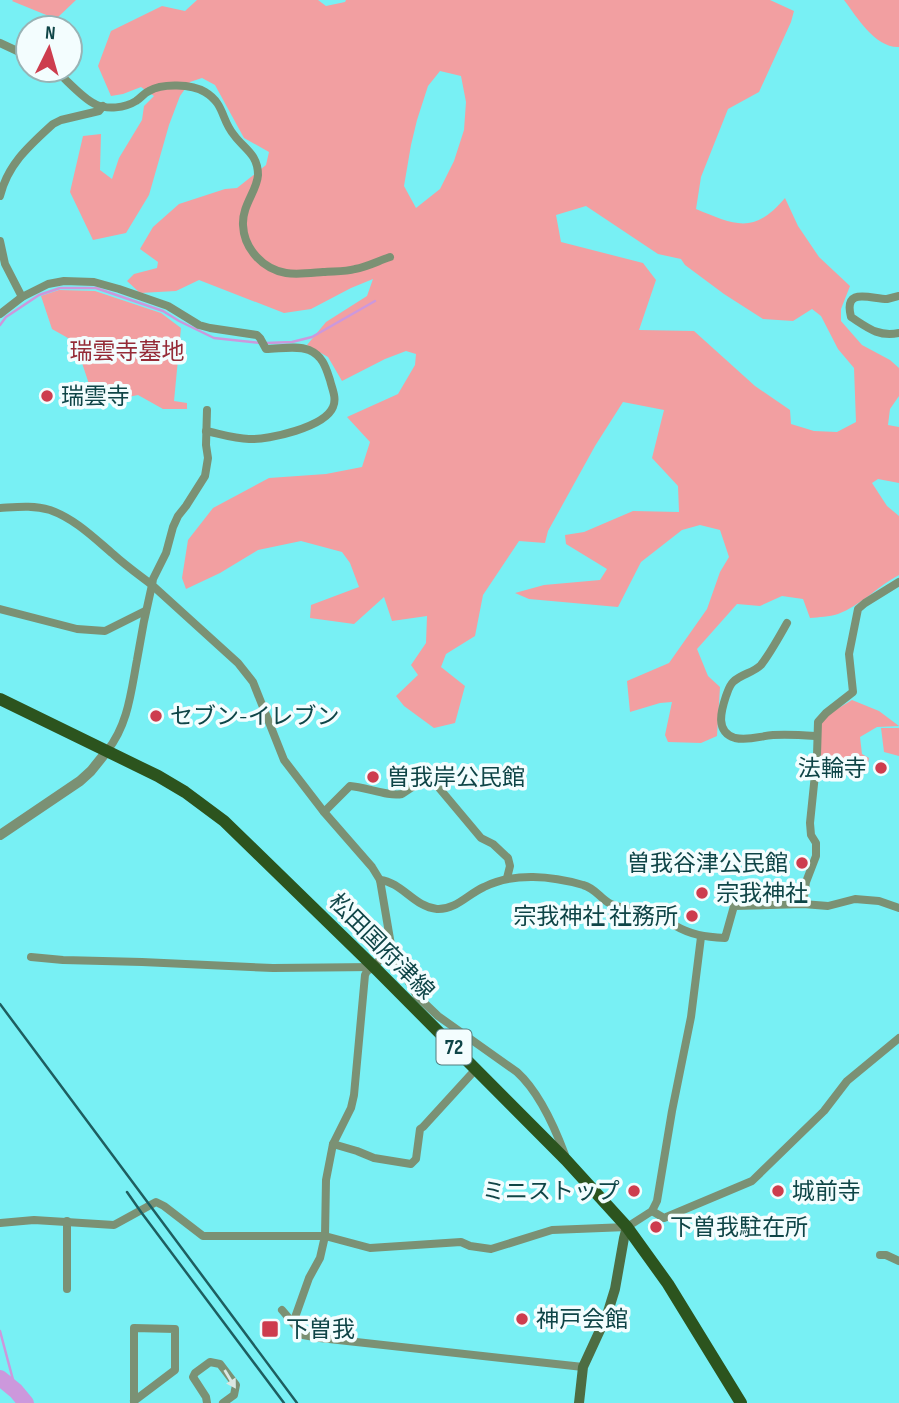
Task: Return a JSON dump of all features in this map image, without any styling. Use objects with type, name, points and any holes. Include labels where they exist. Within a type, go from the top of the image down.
[{"type":"main road","name":"松田国府津線","points":[[0,699],[158,776],[203,804],[224,821],[476,1069],[566,1160],[627,1227],[668,1284],[741,1403]]},
{"type":"main road","points":[[579,1403],[583,1367],[607,1315],[627,1227]]},
{"type":"street","points":[[71,84],[95,104],[103,106],[123,107],[135,102],[150,90],[162,86],[191,86],[202,89],[215,98],[233,135],[250,150],[256,162],[257,182],[245,210],[243,228],[251,253],[277,271],[289,274],[346,271],[390,257]]},
{"type":"street","points":[[0,196],[12,166],[46,131],[61,120],[99,111],[103,106]]},
{"type":"street","points":[[0,241],[5,264],[22,297]]},
{"type":"street","points":[[0,314],[22,297],[48,284],[64,281],[94,282],[168,306],[200,325],[257,335],[266,349],[309,350],[324,363],[335,399],[330,412],[310,426],[256,439],[206,431]]},
{"type":"street","points":[[899,296],[886,299],[858,296],[849,308],[851,317],[867,328],[881,334],[899,333]]},
{"type":"street","points":[[0,835],[80,781],[114,743],[130,700],[153,579],[166,553],[177,516],[205,476],[208,458],[207,410]]},
{"type":"street","points":[[0,508],[29,506],[50,510],[87,531],[152,585],[238,663],[253,682],[284,760],[380,880],[391,945],[417,996],[438,1016],[527,1082],[556,1132],[566,1160]]},
{"type":"street","points":[[803,904],[806,882],[816,856],[816,843],[811,835],[810,823],[818,722],[853,692],[849,654],[858,610],[899,582]]},
{"type":"street","points":[[0,609],[77,629],[104,631],[145,611]]},
{"type":"street","points":[[788,623],[755,671],[735,680],[729,687],[720,719],[722,726],[732,737],[752,740],[766,735],[817,736]]},
{"type":"street","points":[[324,812],[350,786],[397,796],[429,776],[481,838],[493,844],[508,858],[510,866],[507,878]]},
{"type":"street","points":[[380,880],[392,883],[420,903],[437,909],[454,906],[484,886],[507,878],[531,876],[586,885],[609,903],[626,910],[652,911],[679,928],[701,937],[725,938],[734,906],[828,906],[855,899],[879,901],[899,908]]},
{"type":"street","points":[[0,1223],[34,1220],[114,1225],[156,1202],[203,1236],[325,1236],[370,1248],[461,1242],[491,1249],[552,1230],[627,1227],[652,1211],[657,1200],[691,1017],[701,937]]},
{"type":"street","points":[[293,1323],[309,1278],[320,1258],[325,1236],[326,1180],[333,1144],[354,1096],[365,975],[391,945]]},
{"type":"street","points":[[31,957],[273,968],[374,967]]},
{"type":"street","points":[[652,1211],[664,1218],[752,1181],[824,1111],[847,1081],[899,1038]]},
{"type":"street","points":[[333,1144],[374,1158],[411,1164],[416,1159],[420,1129],[476,1069]]},
{"type":"street","points":[[66,1221],[67,1289]]},
{"type":"street","points":[[880,1255],[899,1261]]},
{"type":"street","points":[[282,1310],[303,1335],[583,1367]]},
{"type":"street","points":[[134,1328],[175,1329],[175,1370],[134,1402],[134,1328]]},
{"type":"street","points":[[325,1339],[326,1349]]},
{"type":"street","points":[[207,1403],[193,1377],[210,1362],[220,1364],[236,1385],[234,1395],[223,1403]]},
{"type":"green space","points":[[76,0],[61,14],[44,14],[12,1]]},
{"type":"green space","points":[[197,0],[318,0],[326,6],[346,0],[770,0],[794,11],[759,92],[728,109],[701,177],[696,209],[733,222],[754,222],[774,210],[785,198],[798,226],[819,257],[850,286],[841,309],[841,321],[862,345],[899,368],[899,396],[890,409],[888,425],[899,427],[899,483],[878,479],[872,483],[887,506],[899,516],[899,575],[854,606],[831,616],[810,618],[803,599],[782,596],[760,606],[737,604],[697,649],[708,676],[720,687],[717,736],[701,743],[668,742],[665,735],[672,702],[630,712],[627,681],[669,663],[707,609],[720,572],[729,557],[720,530],[700,525],[682,530],[641,562],[618,607],[529,599],[515,593],[544,585],[600,580],[607,569],[566,544],[565,535],[584,532],[633,511],[679,512],[678,486],[652,458],[664,410],[623,402],[595,446],[548,531],[545,543],[519,541],[483,595],[475,636],[446,654],[441,667],[465,686],[455,723],[434,728],[404,706],[396,696],[418,675],[411,665],[426,643],[427,616],[392,621],[384,597],[354,624],[310,618],[311,605],[359,587],[350,563],[342,552],[301,541],[258,550],[220,573],[186,589],[182,578],[188,540],[213,508],[269,478],[326,474],[362,467],[370,442],[347,417],[398,394],[415,365],[416,354],[406,351],[342,381],[328,357],[307,345],[326,322],[367,296],[373,279],[311,309],[284,313],[199,280],[176,291],[140,293],[127,281],[134,274],[157,268],[158,262],[140,249],[153,227],[179,204],[225,189],[237,188],[266,165],[269,152],[244,138],[215,85],[202,78],[190,82],[180,96],[149,195],[126,233],[93,240],[70,192],[83,136],[101,134],[100,170],[112,179],[119,158],[142,120],[144,106],[154,96],[141,87],[111,96],[98,66],[111,31],[162,6],[185,11]],"holes":[[[440,71],[461,76],[466,102],[464,130],[454,161],[440,189],[416,208],[404,186],[411,145],[428,86]],[[586,206],[658,254],[681,259],[685,265],[724,294],[763,319],[793,321],[812,309],[821,316],[838,349],[854,368],[856,422],[837,432],[814,431],[791,424],[790,410],[755,386],[694,331],[639,330],[656,280],[643,263],[561,242],[556,215]]]},
{"type":"green space","points":[[844,0],[899,0],[899,47],[890,46],[874,37]]},
{"type":"green space","name":"瑞雲寺墓地","points":[[59,290],[95,291],[161,313],[181,328],[174,401],[187,403],[187,409],[163,409],[138,395],[99,403],[89,384],[75,342],[52,329],[41,296]]},
{"type":"green space","points":[[852,700],[879,711],[899,726],[877,727],[860,737],[862,754],[869,758],[866,772],[818,767],[820,723]]},
{"type":"green space","points":[[881,728],[899,728],[899,756],[884,752]]},
{"type":"waterway","points":[[0,325],[6,317],[39,295],[60,288],[96,288],[163,311],[214,338],[260,343]]},
{"type":"waterway","points":[[266,343],[292,342],[312,337],[375,301]]},
{"type":"waterway","points":[[0,1331],[16,1391]]},
{"type":"waterway","points":[[0,1378],[26,1403]]},
{"type":"railway","points":[[0,1004],[297,1403]]},
{"type":"railway","points":[[127,1192],[284,1403]]},
{"type":"place","name":"瑞雲寺","points":[[47,396]]},
{"type":"place","name":"セブン-イレブン","points":[[156,716]]},
{"type":"place","name":"法輪寺","points":[[881,768]]},
{"type":"place","name":"曽我岸公民館","points":[[373,777]]},
{"type":"place","name":"曽我谷津公民館","points":[[802,863]]},
{"type":"place","name":"宗我神社","points":[[702,893]]},
{"type":"place","name":"宗我神社 社務所","points":[[692,916]]},
{"type":"place","name":"ミニストップ","points":[[634,1191]]},
{"type":"place","name":"城前寺","points":[[778,1191]]},
{"type":"place","name":"下曽我駐在所","points":[[656,1227]]},
{"type":"place","name":"神戸会館","points":[[522,1319]]},
{"type":"place","name":"下曽我","points":[[270,1329]]}]
